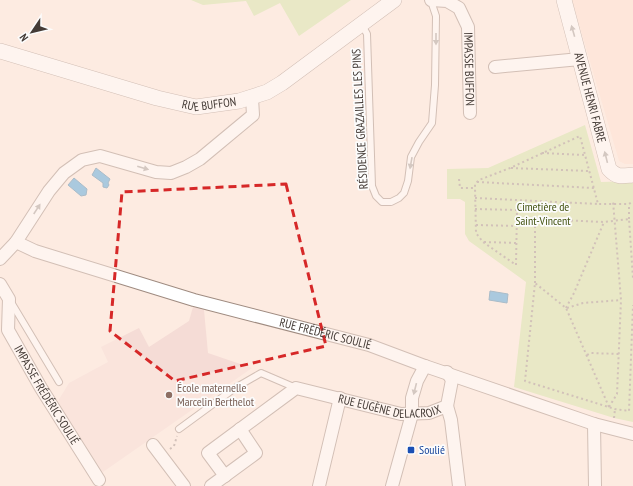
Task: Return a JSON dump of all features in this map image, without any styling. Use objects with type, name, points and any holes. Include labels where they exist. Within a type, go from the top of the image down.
[{"type":"street","name":"RUE BUFFON","points":[[0,51],[157,98],[196,107],[239,102],[267,92],[282,83],[394,0]]},
{"type":"street","name":"IMPASSE BUFFON","points":[[431,0],[447,1],[459,8],[468,27],[470,113]]},
{"type":"street","name":"AVENUE HENRI FABRE","points":[[564,0],[609,169],[614,174],[620,176],[633,175]]},
{"type":"street","points":[[496,67],[580,59]]},
{"type":"street","points":[[0,259],[16,242],[49,191],[64,173],[82,160],[100,156],[156,172],[171,173],[186,168],[200,159],[253,115],[252,98]]},
{"type":"street","name":"RUE FRÉDÉRIC SOULIÉ","points":[[16,242],[35,251],[187,298],[369,345],[425,366],[447,372],[594,424],[633,434]]},
{"type":"street","points":[[0,284],[9,299]]},
{"type":"street","name":"IMPASSE FRÉDÉRIC SOULIÉ","points":[[9,299],[8,330],[98,480]]},
{"type":"street","points":[[392,486],[412,414],[412,398],[417,380],[425,366]]},
{"type":"street","name":"RUE EUGÈNE DELACROIX","points":[[296,388],[401,414],[429,413],[447,406],[452,380],[447,372]]},
{"type":"street","points":[[225,476],[208,453],[296,388]]},
{"type":"street","points":[[319,486],[340,398]]},
{"type":"street","points":[[447,406],[451,420],[459,486]]},
{"type":"street","points":[[594,424],[595,486]]},
{"type":"street","points":[[211,486],[256,452],[240,429]]},
{"type":"street","points":[[154,445],[178,484]]},
{"type":"lane","name":"RÉSIDENCE GRAZAILLES LES PINS","points":[[362,25],[366,34],[372,186],[376,196],[382,202],[391,202],[399,198],[404,193],[408,180],[411,157],[432,123],[435,85],[436,16],[431,0]]},
{"type":"lane","points":[[9,299],[58,382]]},
{"type":"lane","points":[[180,429],[235,388],[261,372],[296,388]]},
{"type":"path","points":[[475,209],[517,210],[516,265],[483,242],[476,233],[474,188],[475,184],[479,180],[510,168],[580,136],[598,204]]},
{"type":"path","points":[[540,153],[585,155]]},
{"type":"path","points":[[510,168],[589,171]]},
{"type":"path","points":[[459,179],[460,188],[474,188]]},
{"type":"path","points":[[477,182],[594,188]]},
{"type":"path","points":[[475,198],[598,204],[613,202],[629,204],[633,201]]},
{"type":"path","points":[[609,407],[617,394],[621,300],[613,202]]},
{"type":"path","points":[[629,204],[633,278]]},
{"type":"path","points":[[629,219],[604,222],[535,219],[536,283],[525,381],[609,407],[633,412]]},
{"type":"path","points":[[566,308],[574,293],[604,222]]},
{"type":"path","points":[[476,225],[517,226]]},
{"type":"path","points":[[483,242],[517,243]]},
{"type":"path","points":[[536,283],[566,308],[609,407]]},
{"type":"path","points":[[566,308],[583,303],[621,300]]},
{"type":"path","points":[[629,411],[633,305]]},
{"type":"path","points":[[586,355],[591,353],[619,354]]},
{"type":"path","points":[[629,407],[633,404]]},
{"type":"path","points":[[162,456],[174,446],[180,429]]},
{"type":"highlighted area","points":[[286,184],[326,346],[175,381],[110,331],[122,192]]},
{"type":"shaded area","points":[[572,0],[633,0],[633,164],[625,164],[619,161]]},
{"type":"shaded area","name":"École maternelle Marcelin Berthelot","points":[[193,307],[204,310],[208,353],[252,368],[103,472],[93,464],[58,401],[69,383],[108,362],[101,347],[139,328],[149,347],[189,321]]},
{"type":"green space","points":[[191,0],[351,0],[299,36],[280,3],[254,16],[246,1],[203,5]]},
{"type":"green space","name":"Cimetière de Saint-Vincent","points":[[585,125],[601,182],[633,181],[633,422],[614,418],[514,387],[526,282],[469,241],[465,234],[465,202],[460,199],[447,199],[447,169],[488,168]]},
{"type":"water","points":[[96,168],[110,179],[107,188],[103,187],[103,183],[92,175]]},
{"type":"water","points":[[74,178],[87,189],[86,195],[81,196],[68,185]]},
{"type":"water","points":[[490,291],[508,294],[507,303],[489,300]]},
{"type":"place","name":"École maternelle Marcelin Berthelot","points":[[169,395]]},
{"type":"place","name":"Soulié","points":[[411,450]]}]
